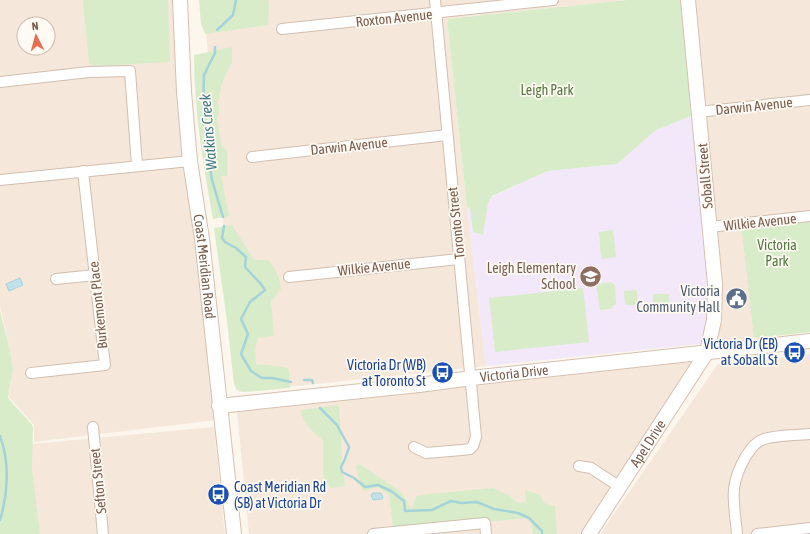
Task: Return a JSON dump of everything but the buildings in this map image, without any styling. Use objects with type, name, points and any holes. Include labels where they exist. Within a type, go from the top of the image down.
[{"type":"main road","name":"Coast Meridian Road","points":[[180,0],[184,92],[190,161],[202,239],[234,534]]},
{"type":"main road","name":"Soball Street","points":[[688,0],[715,306],[713,328],[707,352]]},
{"type":"main road","name":"Victoria Drive","points":[[219,406],[419,386],[471,378],[810,341]]},
{"type":"main road","name":"Apel Drive","points":[[594,532],[620,487],[707,352]]},
{"type":"street","name":"Toronto Street","points":[[414,447],[430,453],[462,450],[473,446],[476,437],[435,13],[435,0]]},
{"type":"street","name":"Roxton Avenue","points":[[282,29],[554,0]]},
{"type":"street","points":[[0,82],[89,72],[130,71],[137,166]]},
{"type":"street","name":"Darwin Avenue","points":[[698,112],[810,100]]},
{"type":"street","name":"Darwin Avenue","points":[[252,157],[447,135]]},
{"type":"street","points":[[0,180],[190,161]]},
{"type":"street","name":"Burkemont Place","points":[[31,373],[105,365],[84,171]]},
{"type":"street","name":"Wilkie Avenue","points":[[709,228],[810,216]]},
{"type":"street","name":"Wilkie Avenue","points":[[289,277],[459,258]]},
{"type":"street","points":[[56,279],[95,275]]},
{"type":"street","name":"Sefton Street","points":[[92,428],[103,534]]},
{"type":"street","points":[[737,534],[733,490],[737,473],[751,448],[764,438],[810,434]]},
{"type":"street","points":[[579,466],[591,468],[620,487]]},
{"type":"street","points":[[373,534],[485,523],[486,534]]},
{"type":"street","points":[[757,534],[810,528]]},
{"type":"shaded area","points":[[0,0],[175,0],[216,420],[34,442],[34,425],[9,397],[13,370],[0,306]]},
{"type":"shaded area","points":[[203,0],[627,0],[447,19],[467,208],[486,366],[239,392]]},
{"type":"shaded area","points":[[684,0],[810,0],[810,332],[711,343]]},
{"type":"shaded area","name":"Leigh Elementary School","points":[[694,115],[711,343],[486,366],[467,208],[548,171],[617,164],[656,130]]},
{"type":"shaded area","points":[[810,354],[810,534],[600,534],[718,364]]},
{"type":"shaded area","points":[[697,361],[582,534],[249,534],[237,412]]},
{"type":"shaded area","points":[[214,427],[225,534],[0,534],[0,447]]},
{"type":"green space","points":[[83,0],[168,0],[170,62],[94,66],[89,64]]},
{"type":"green space","points":[[199,0],[268,0],[268,25],[205,34],[201,24]]},
{"type":"green space","name":"Leigh Park","points":[[627,0],[684,0],[694,115],[656,130],[617,164],[548,171],[492,196],[488,203],[483,235],[473,232],[470,207],[467,208],[447,19]]},
{"type":"green space","points":[[232,47],[232,62],[223,80],[218,101],[219,112],[217,118],[221,144],[227,152],[227,176],[221,176],[229,216],[213,219],[200,137],[194,75],[194,55]]},
{"type":"green space","name":"Victoria Park","points":[[810,216],[810,332],[754,338],[741,223]]},
{"type":"green space","points":[[232,225],[254,260],[268,260],[276,270],[281,289],[271,301],[274,336],[258,338],[255,349],[256,364],[285,367],[289,370],[290,388],[244,392],[237,390],[234,384],[214,228]]},
{"type":"green space","points":[[613,230],[616,257],[601,259],[599,232]]},
{"type":"green space","points":[[611,282],[615,285],[616,304],[610,309],[600,310],[596,284]]},
{"type":"green space","points":[[583,288],[589,342],[495,352],[489,298]]},
{"type":"green space","points":[[637,290],[637,305],[625,305],[624,291]]},
{"type":"green space","points":[[653,294],[669,294],[669,311],[653,310]]},
{"type":"green space","points":[[0,311],[10,350],[13,370],[8,398],[33,426],[32,469],[40,534],[0,534]]},
{"type":"green space","points":[[339,405],[342,458],[340,470],[344,477],[345,486],[330,488],[323,475],[323,441],[306,423],[301,410]]},
{"type":"green space","points":[[359,464],[400,491],[411,508],[413,507],[416,496],[428,494],[493,488],[508,495],[518,503],[526,502],[525,490],[540,495],[544,503],[555,506],[557,534],[533,534],[531,518],[494,521],[475,518],[393,527],[389,494],[377,487],[366,491],[361,488],[356,466]]},
{"type":"water","points":[[20,278],[23,285],[9,291],[6,284]]},
{"type":"water","points":[[373,493],[381,493],[383,498],[373,500],[371,495]]},
{"type":"waterway","name":"Watkins Creek","points":[[217,30],[233,15],[236,0]]},
{"type":"waterway","name":"Watkins Creek","points":[[215,47],[215,53],[204,75],[203,107],[212,180],[223,217]]},
{"type":"waterway","name":"Watkins Creek","points":[[224,226],[222,238],[225,242],[236,248],[246,257],[245,267],[265,290],[250,302],[241,319],[248,334],[241,354],[251,371],[262,378],[272,378],[291,382]]},
{"type":"waterway","name":"Watkins Creek","points":[[304,380],[312,380],[313,383]]},
{"type":"waterway","name":"Watkins Creek","points":[[320,408],[337,425],[349,447],[341,467],[342,472],[354,478],[365,487],[378,485],[391,491],[404,501],[405,511],[432,510],[451,501],[461,503],[477,502],[494,509],[518,513],[529,518],[542,531],[542,534]]},
{"type":"waterway","points":[[0,436],[7,468],[5,500],[0,520]]},
{"type":"place","name":"Leigh Elementary School","points":[[591,276]]},
{"type":"place","name":"Victoria Community Hall","points":[[736,299]]},
{"type":"place","name":"Victoria Dr (EB) at Soball St","points":[[794,352]]},
{"type":"place","name":"Victoria Dr (WB) at Toronto St","points":[[442,373]]},
{"type":"place","name":"Coast Meridian Rd (SB) at Victoria Dr","points":[[218,495]]}]
